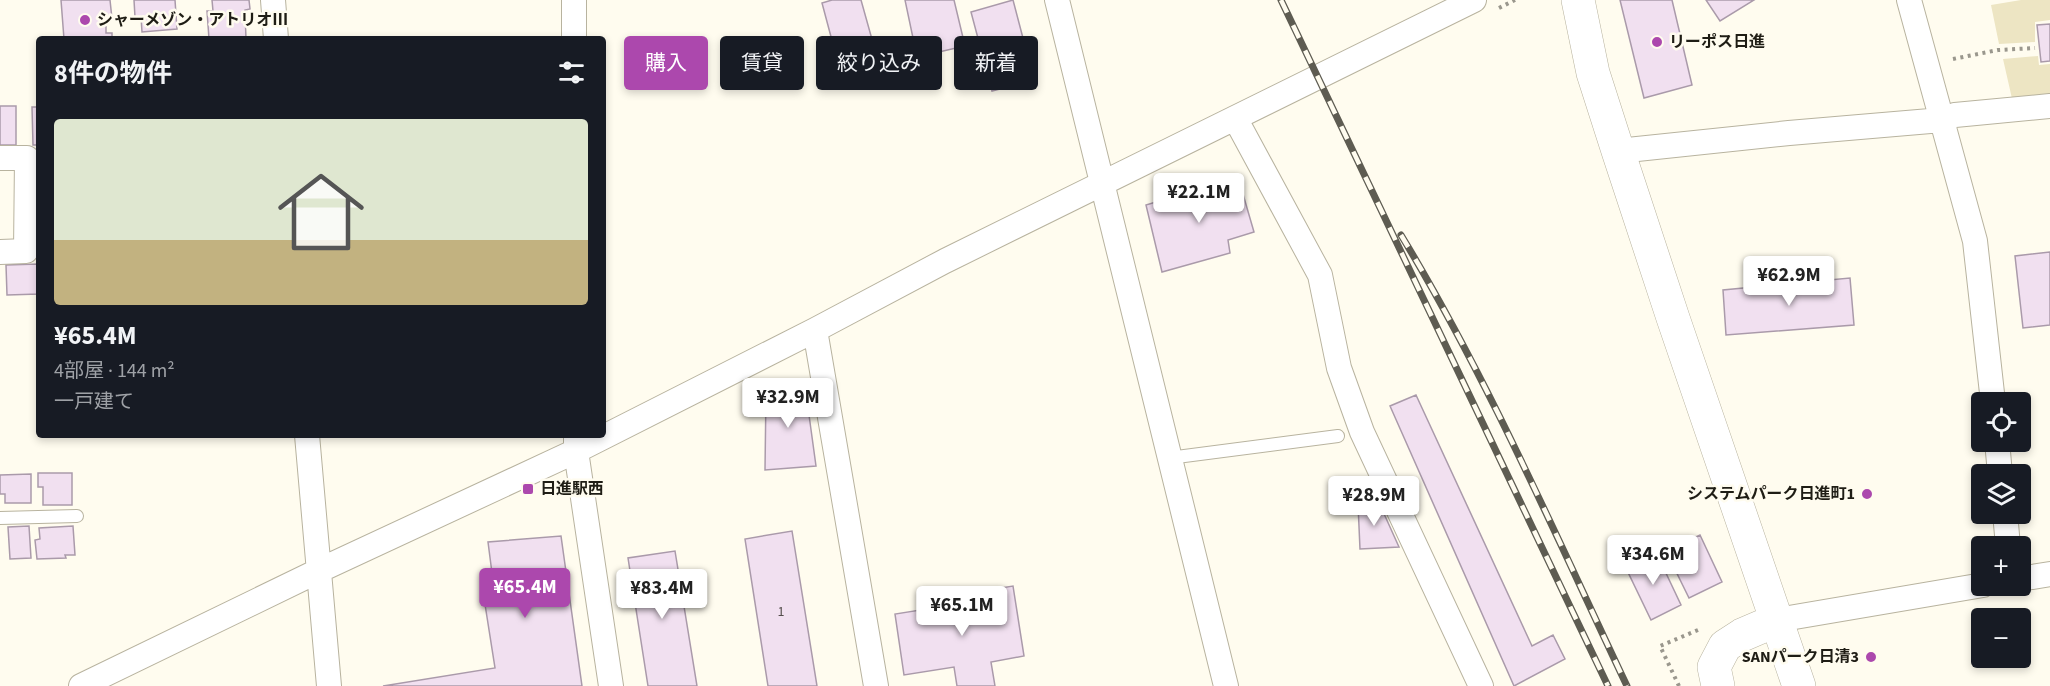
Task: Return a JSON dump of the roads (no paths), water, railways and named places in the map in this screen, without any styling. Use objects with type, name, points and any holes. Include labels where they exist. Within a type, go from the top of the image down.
[{"type":"street","points":[[273,0],[276,36]]},
{"type":"street","points":[[574,0],[574,36]]},
{"type":"street","points":[[1057,0],[1226,686]]},
{"type":"street","points":[[606,429],[815,330],[945,261],[1235,118],[1441,11],[1474,0]]},
{"type":"street","points":[[1578,0],[1593,73],[1618,151],[1799,686]]},
{"type":"street","points":[[1909,0],[1976,241],[1992,392]]},
{"type":"street","points":[[1618,151],[1942,120],[1955,115],[2050,106]]},
{"type":"street","points":[[1235,118],[1320,275],[1339,368],[1362,432],[1481,686]]},
{"type":"street","points":[[0,158],[27,158],[26,251],[0,252]]},
{"type":"street","points":[[815,330],[876,686]]},
{"type":"street","points":[[308,438],[329,686]]},
{"type":"street","points":[[81,686],[576,443],[611,686]]},
{"type":"street","points":[[2031,577],[2050,574]]},
{"type":"street","points":[[1718,686],[1714,667],[1725,646],[1742,635],[1777,620],[1971,587]]},
{"type":"lane","points":[[1170,458],[1338,436]]},
{"type":"lane","points":[[0,518],[77,516]]},
{"type":"railway","points":[[1281,0],[1608,686]]},
{"type":"railway","points":[[1401,235],[1433,289],[1492,401],[1627,686]]},
{"type":"place","name":"シャーメゾン・アトリオⅢ","points":[[85,20]]},
{"type":"place","name":"リーポス日進","points":[[1657,42]]},
{"type":"place","name":"日進駅西","points":[[528,489]]},
{"type":"place","name":"システムパーク日進町1","points":[[1867,494]]},
{"type":"place","name":"SANパーク日清3","points":[[1871,657]]}]
